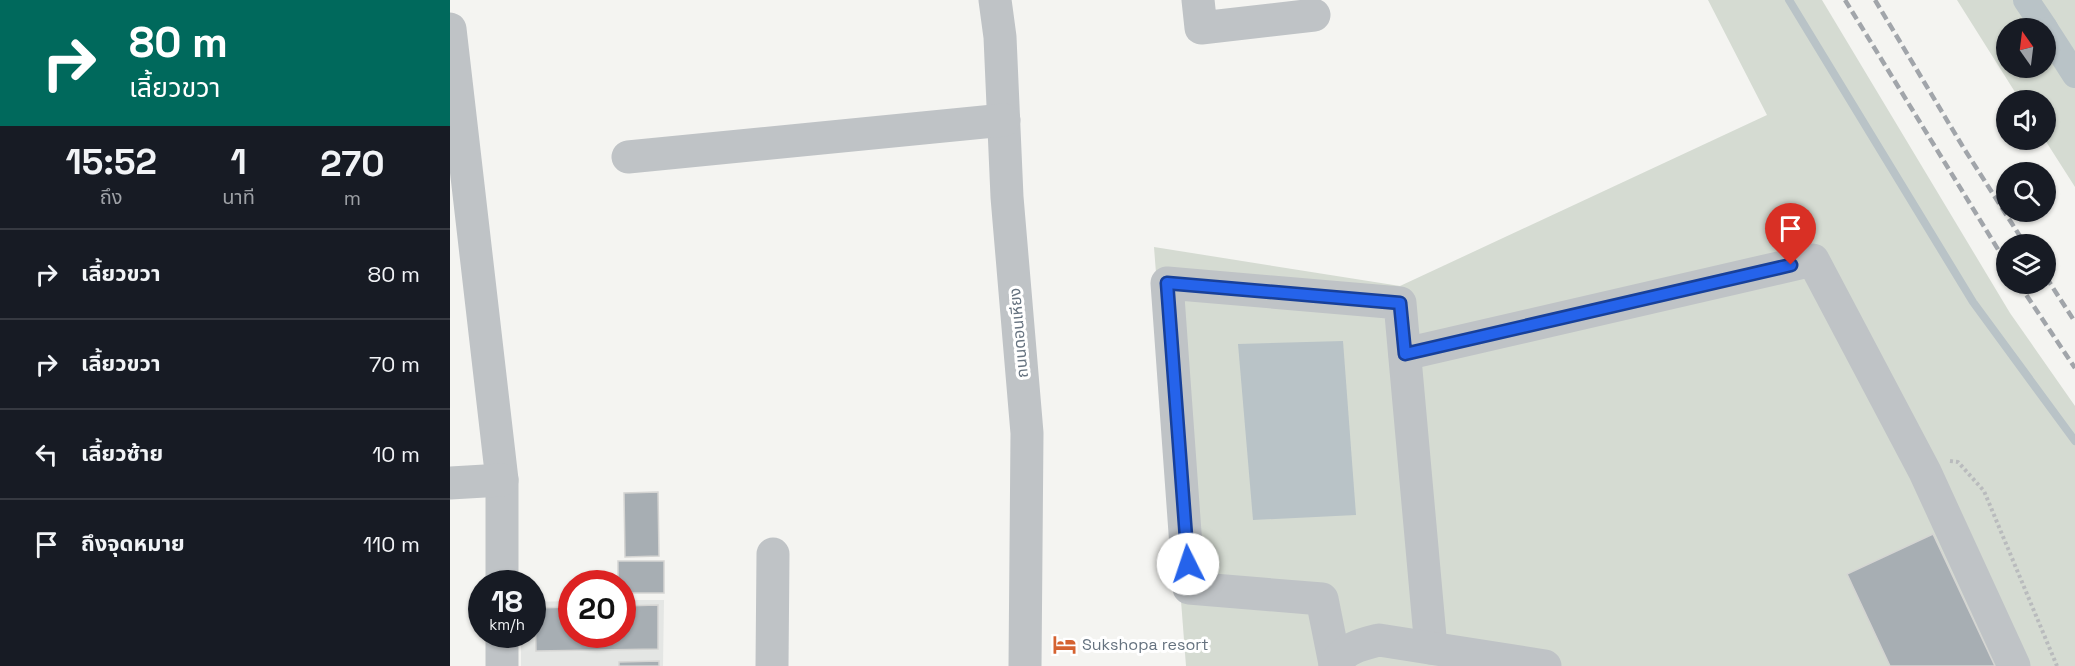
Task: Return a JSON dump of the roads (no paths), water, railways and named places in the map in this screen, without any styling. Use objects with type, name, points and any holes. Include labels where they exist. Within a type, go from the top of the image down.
[{"type":"street","name":"ถนนดอนเหียง","points":[[995,0],[1000,37],[1007,197],[1027,433],[1026,666]]},
{"type":"street","points":[[1198,0],[1201,28],[1314,15]]},
{"type":"street","points":[[450,29],[502,480],[502,570]]},
{"type":"street","points":[[628,157],[1004,120]]},
{"type":"street","points":[[1405,354],[1813,260],[1916,454],[2014,666]]},
{"type":"street","points":[[1335,665],[1322,599],[1189,588],[1167,283],[1400,303],[1431,648]]},
{"type":"street","points":[[450,483],[502,480]]},
{"type":"street","points":[[772,666],[773,554]]},
{"type":"street","points":[[1335,665],[1342,655],[1350,650],[1379,640],[1545,666]]},
{"type":"street","points":[[502,648],[502,666]]},
{"type":"waterway","points":[[1789,0],[1973,302],[2075,441]]},
{"type":"waterway","points":[[2026,0],[2038,18]]},
{"type":"waterway","points":[[2056,46],[2075,75]]},
{"type":"railway","points":[[1845,0],[1996,246]]},
{"type":"railway","points":[[1875,0],[1963,147],[2019,234]]},
{"type":"railway","points":[[2056,293],[2075,322]]},
{"type":"railway","points":[[2026,294],[2075,368]]},
{"type":"place","name":"Sukshopa resort","points":[[1064,644]]}]
